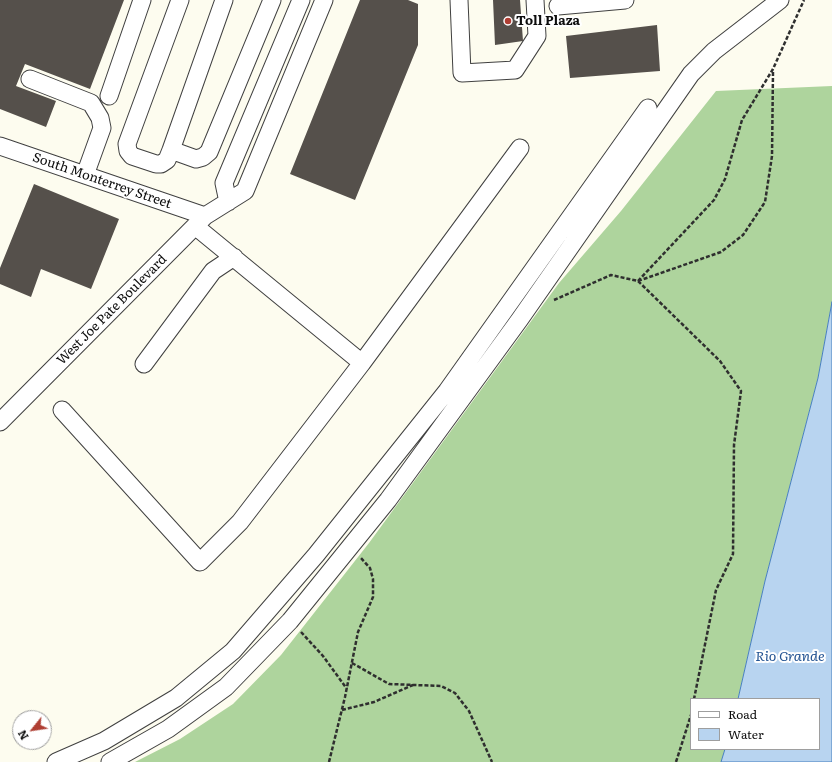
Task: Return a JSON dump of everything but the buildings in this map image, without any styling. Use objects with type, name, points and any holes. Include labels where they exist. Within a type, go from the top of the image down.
[{"type":"street","points":[[109,96],[142,0]]},
{"type":"street","points":[[180,0],[127,144],[128,151],[132,156],[156,164],[161,164],[167,160],[224,0]]},
{"type":"street","points":[[171,150],[196,159],[203,157],[209,152],[272,0]]},
{"type":"street","points":[[228,202],[224,183],[301,0]]},
{"type":"street","name":"West Joe Pate Boulevard","points":[[0,422],[200,221],[245,191],[324,0]]},
{"type":"street","points":[[459,0],[462,73],[515,70],[537,36],[535,0]]},
{"type":"street","points":[[558,6],[625,0]]},
{"type":"street","points":[[110,762],[168,729],[226,687],[290,621],[393,494],[520,319],[691,74],[714,51],[780,0]]},
{"type":"street","points":[[294,18],[313,26]]},
{"type":"street","points":[[270,74],[290,82]]},
{"type":"street","points":[[30,79],[91,103],[100,118],[102,128],[85,175]]},
{"type":"street","points":[[56,762],[104,741],[176,698],[233,652],[316,555],[448,391],[648,108]]},
{"type":"street","points":[[245,133],[265,141]]},
{"type":"street","name":"South Monterrey Street","points":[[0,146],[85,175],[200,221],[234,257],[362,363]]},
{"type":"street","points":[[62,410],[200,562],[240,522],[362,363],[520,148]]},
{"type":"street","points":[[144,364],[213,271],[234,257]]},
{"type":"path","points":[[638,281],[714,200],[725,179],[742,120],[773,69],[804,0]]},
{"type":"path","points":[[638,281],[721,252],[743,235],[765,202],[772,156],[773,69]]},
{"type":"path","points":[[547,304],[611,275],[638,281],[720,361],[740,391],[734,445],[733,554],[716,590],[694,698]]},
{"type":"path","points":[[329,762],[347,689],[358,632],[373,597],[373,579],[370,568],[350,547]]},
{"type":"path","points":[[290,621],[323,656],[347,689]]},
{"type":"path","points":[[352,663],[389,684],[441,686],[455,693],[469,711],[492,762]]},
{"type":"path","points":[[342,710],[374,702],[415,684]]},
{"type":"path","points":[[676,762],[690,718]]},
{"type":"green space","points":[[832,86],[832,302],[818,378],[765,581],[738,698],[690,698],[690,750],[725,750],[721,762],[135,762],[180,739],[233,704],[281,655],[369,543],[559,283],[621,211],[716,91]]},
{"type":"water","name":"Rio Grande","points":[[832,302],[832,762],[721,762],[725,750],[820,750],[820,698],[738,698],[765,581],[818,378]]},
{"type":"place","name":"Toll Plaza","points":[[508,21]]}]
